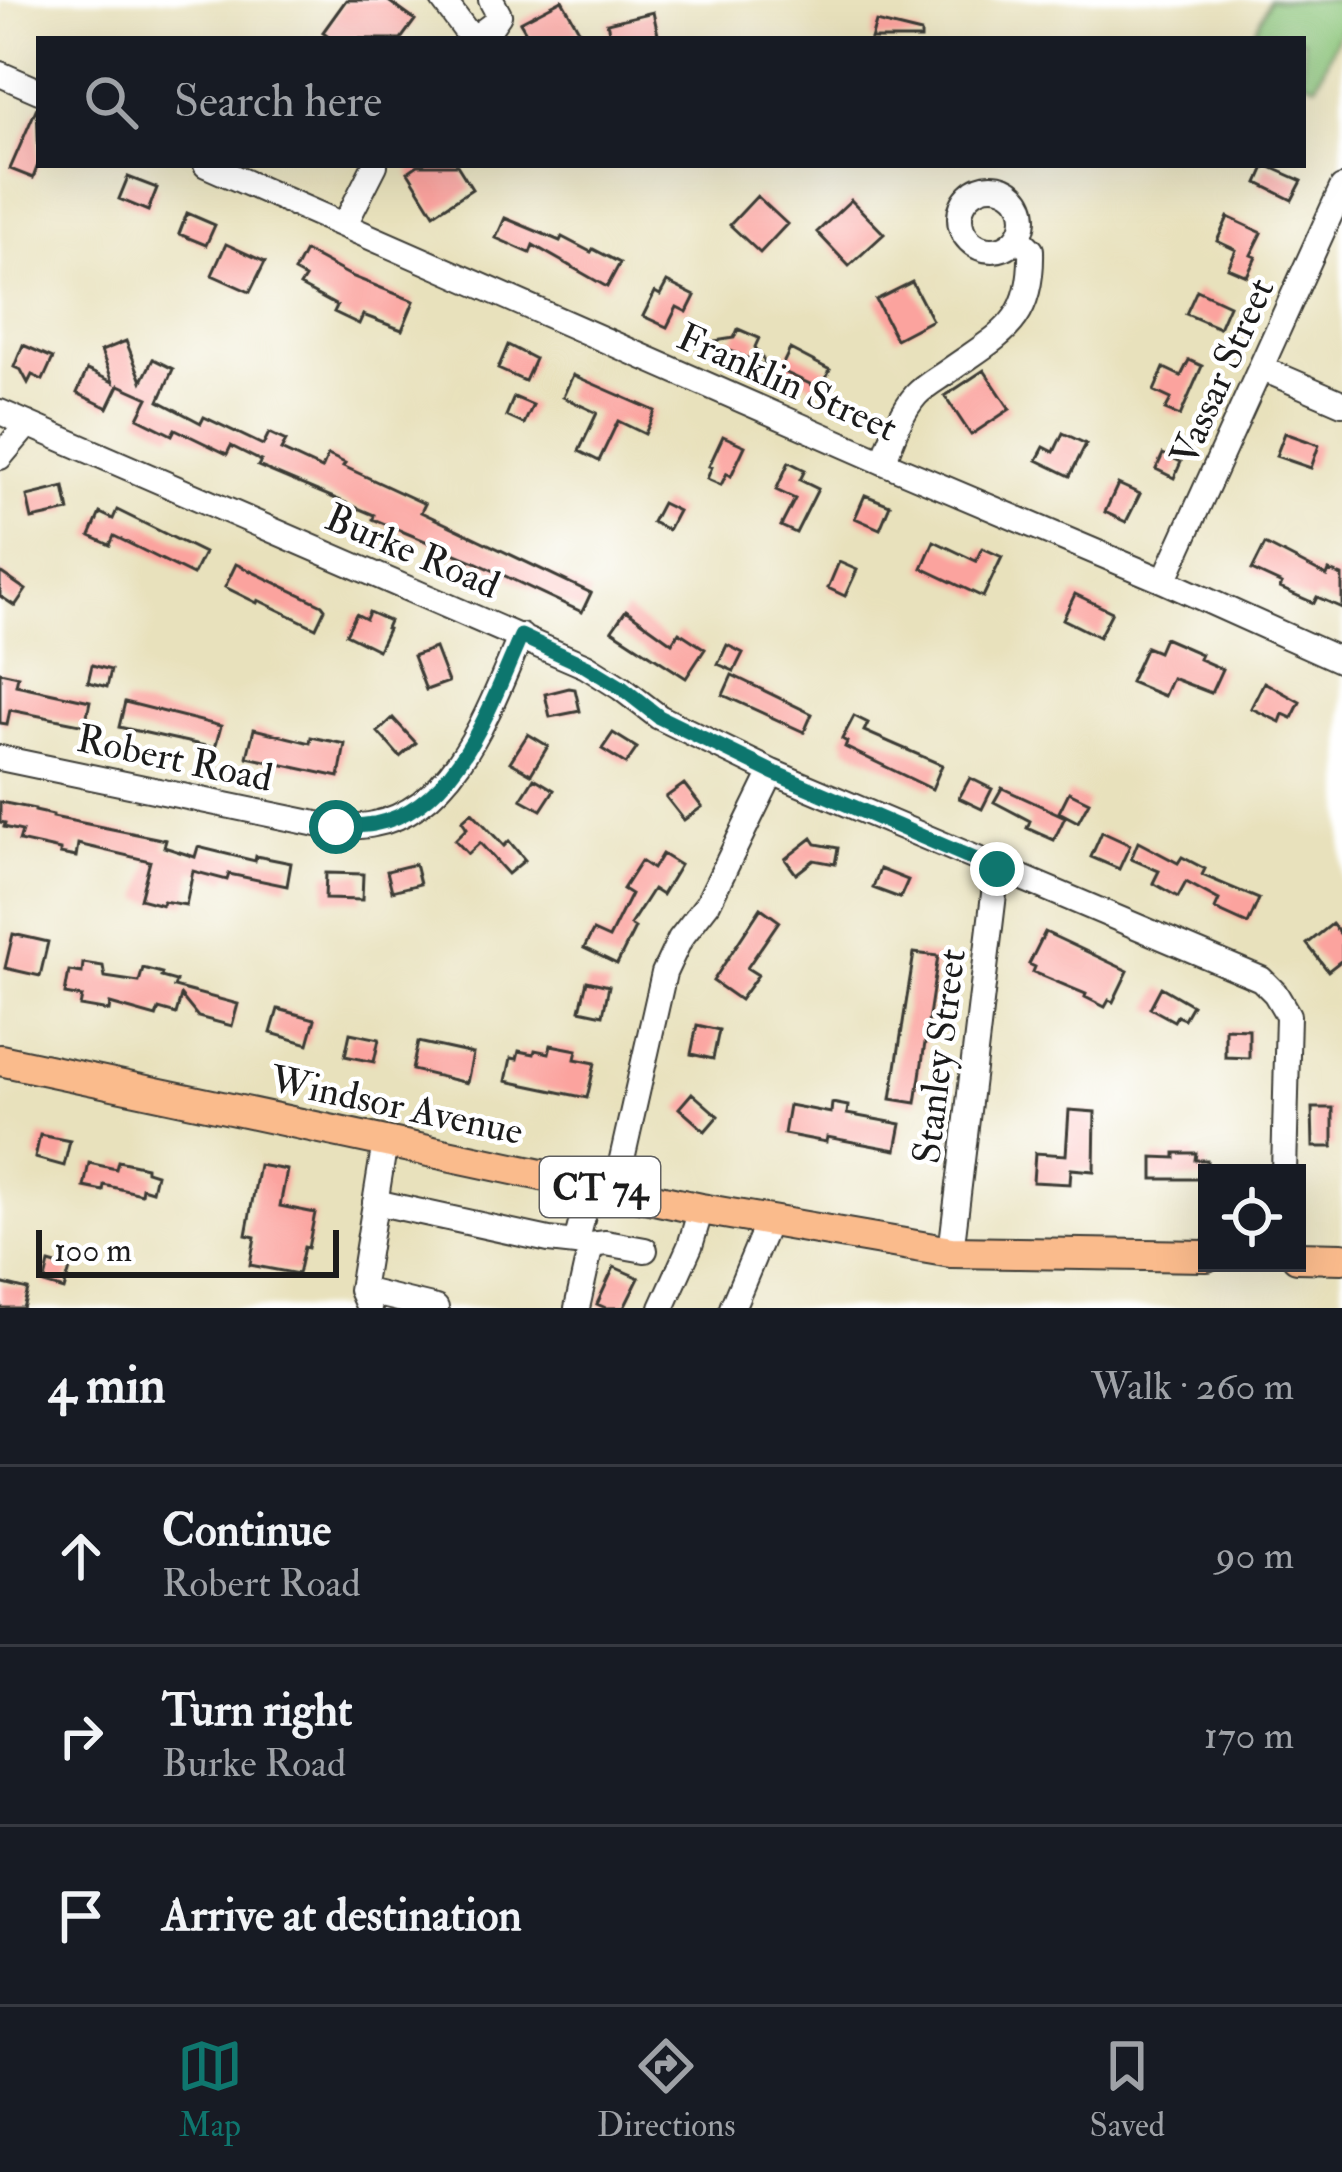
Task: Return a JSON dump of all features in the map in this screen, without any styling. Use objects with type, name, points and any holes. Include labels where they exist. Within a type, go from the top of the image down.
[{"type":"main road","name":"Windsor Avenue","points":[[0,1060],[701,1209],[951,1252],[1198,1256]]},
{"type":"main road","points":[[1306,1257],[1342,1258]]},
{"type":"street","points":[[443,0],[471,36]]},
{"type":"street","points":[[477,36],[499,15],[491,0]]},
{"type":"street","points":[[0,74],[36,90]]},
{"type":"street","name":"Franklin Street","points":[[213,168],[1342,662]]},
{"type":"street","points":[[345,224],[373,168]]},
{"type":"street","name":"Vassar Street","points":[[1164,581],[1342,188]]},
{"type":"street","points":[[883,462],[918,393],[1006,332],[1026,302],[1031,250],[1018,237]]},
{"type":"street","points":[[1261,368],[1342,403]]},
{"type":"street","name":"Burke Road","points":[[0,412],[586,666],[659,717],[772,772],[1261,979],[1288,1015],[1284,1164]]},
{"type":"street","points":[[0,457],[28,424]]},
{"type":"street","name":"Robert Road","points":[[0,758],[336,827],[378,824],[411,809],[469,752],[521,636]]},
{"type":"street","points":[[577,1308],[584,1244],[664,973],[680,939],[708,903],[772,772]]},
{"type":"street","name":"Stanley Street","points":[[951,1252],[997,869]]},
{"type":"street","points":[[385,1142],[365,1299],[436,1308]]},
{"type":"street","points":[[375,1202],[549,1240],[644,1250]]},
{"type":"street","points":[[662,1308],[701,1209]]},
{"type":"street","points":[[732,1308],[769,1220]]},
{"type":"green space","points":[[1269,0],[1342,0],[1342,26],[1316,85],[1306,81],[1306,36],[1253,36]]},
{"type":"building","points":[[346,0],[387,0],[415,20],[403,36],[329,36],[323,32]]},
{"type":"building","points":[[562,0],[582,36],[528,36],[520,22]]},
{"type":"building","points":[[653,12],[658,36],[610,36],[607,23]]},
{"type":"building","points":[[876,22],[921,33],[921,36],[872,36]]},
{"type":"building","points":[[36,109],[33,178],[10,169]]},
{"type":"building","points":[[459,168],[472,189],[434,214],[408,172]]},
{"type":"building","points":[[1265,168],[1302,181],[1292,200],[1258,183]]},
{"type":"building","points":[[128,177],[157,188],[148,211],[119,199]]},
{"type":"building","points":[[757,196],[787,224],[760,253],[730,225]]},
{"type":"building","points":[[851,200],[884,234],[849,266],[817,232]]},
{"type":"building","points":[[187,213],[215,225],[206,245],[179,234]]},
{"type":"building","points":[[1228,217],[1262,233],[1247,276],[1228,268],[1236,250],[1217,241]]},
{"type":"building","points":[[505,218],[620,263],[607,287],[533,245],[530,253],[496,238]]},
{"type":"building","points":[[226,244],[265,262],[250,292],[212,275]]},
{"type":"building","points":[[305,251],[414,301],[402,330],[363,315],[359,324],[300,286],[305,278],[294,272]]},
{"type":"building","points":[[667,282],[695,296],[687,312],[677,307],[667,327],[643,316],[655,292],[660,295]]},
{"type":"building","points":[[912,282],[932,320],[896,339],[876,300]]},
{"type":"building","points":[[1197,290],[1229,305],[1219,328],[1186,314]]},
{"type":"building","points":[[738,329],[759,338],[755,347],[768,367],[709,342],[734,338]]},
{"type":"building","points":[[126,341],[142,381],[153,359],[173,369],[159,401],[201,423],[204,417],[263,445],[269,433],[286,441],[281,450],[322,469],[328,455],[345,463],[343,466],[425,504],[421,512],[591,593],[582,612],[258,466],[261,461],[231,446],[227,454],[175,429],[172,435],[138,418],[148,398],[119,385],[108,408],[77,393],[87,370],[113,382],[101,351]]},
{"type":"building","points":[[23,345],[53,358],[43,380],[32,375],[28,383],[14,367]]},
{"type":"building","points":[[508,345],[535,359],[525,381],[498,369]]},
{"type":"building","points":[[790,349],[830,370],[821,389],[780,370]]},
{"type":"building","points":[[1189,360],[1202,366],[1180,416],[1165,410],[1171,399],[1154,391],[1164,368],[1181,376]]},
{"type":"building","points":[[984,370],[1010,409],[971,435],[945,396]]},
{"type":"building","points":[[573,375],[655,411],[645,434],[618,421],[599,461],[579,451],[597,413],[563,397]]},
{"type":"building","points":[[514,397],[533,405],[524,424],[506,416]]},
{"type":"building","points":[[1063,433],[1086,444],[1070,476],[1037,460],[1044,447],[1054,452]]},
{"type":"building","points":[[1285,433],[1319,445],[1311,468],[1276,456]]},
{"type":"building","points":[[723,436],[745,446],[731,476],[727,473],[721,485],[707,479]]},
{"type":"building","points":[[1163,454],[1181,462],[1174,478],[1156,469]]},
{"type":"building","points":[[789,462],[805,470],[800,480],[818,489],[796,533],[781,526],[795,499],[776,490]]},
{"type":"building","points":[[1118,484],[1140,494],[1126,522],[1105,512]]},
{"type":"building","points":[[64,487],[69,511],[32,519],[27,496]]},
{"type":"building","points":[[865,495],[890,505],[880,529],[855,518]]},
{"type":"building","points":[[662,503],[678,511],[668,530],[652,522]]},
{"type":"building","points":[[117,510],[204,553],[193,575],[114,536],[110,545],[90,536],[100,513],[113,519]]},
{"type":"building","points":[[934,541],[976,561],[982,548],[1002,557],[983,597],[922,568]]},
{"type":"building","points":[[1265,544],[1327,576],[1329,571],[1342,576],[1342,608],[1317,597],[1314,603],[1252,570]]},
{"type":"building","points":[[839,562],[857,570],[845,596],[828,588]]},
{"type":"building","points":[[236,564],[322,605],[325,609],[316,628],[225,587]]},
{"type":"building","points":[[0,572],[26,590],[15,606],[0,596]]},
{"type":"building","points":[[1075,594],[1112,612],[1099,637],[1063,619]]},
{"type":"building","points":[[626,610],[672,643],[679,632],[705,649],[686,678],[612,630]]},
{"type":"building","points":[[369,612],[389,621],[378,650],[346,634],[356,614],[366,619]]},
{"type":"building","points":[[1164,638],[1222,669],[1211,693],[1172,678],[1164,696],[1130,682],[1146,647],[1158,652]]},
{"type":"building","points":[[727,645],[743,653],[734,671],[718,664]]},
{"type":"building","points":[[435,648],[448,682],[426,690],[413,656]]},
{"type":"building","points":[[92,665],[111,670],[107,687],[88,682]]},
{"type":"building","points":[[0,672],[18,676],[16,685],[90,701],[85,725],[10,710],[7,724],[0,723]]},
{"type":"building","points":[[732,675],[812,714],[804,732],[723,695]]},
{"type":"building","points":[[1264,682],[1300,702],[1292,718],[1283,714],[1280,722],[1251,708]]},
{"type":"building","points":[[575,689],[580,711],[550,717],[545,694]]},
{"type":"building","points":[[125,702],[221,726],[215,748],[119,727]]},
{"type":"building","points":[[854,716],[868,723],[864,731],[942,765],[932,789],[845,747],[847,742],[842,739]]},
{"type":"building","points":[[393,718],[416,743],[400,757],[378,732]]},
{"type":"building","points":[[254,729],[310,743],[311,737],[345,744],[339,777],[247,757]]},
{"type":"building","points":[[613,733],[637,748],[626,764],[602,749]]},
{"type":"building","points":[[528,734],[548,746],[531,774],[510,762]]},
{"type":"building","points":[[534,778],[554,790],[541,810],[521,799]]},
{"type":"building","points":[[970,778],[992,789],[982,809],[959,798]]},
{"type":"building","points":[[684,784],[702,807],[684,820],[666,797]]},
{"type":"building","points":[[1002,788],[1065,817],[1054,840],[1027,828],[1030,821],[994,802]]},
{"type":"building","points":[[1069,792],[1089,802],[1078,822],[1059,812]]},
{"type":"building","points":[[0,802],[166,840],[164,847],[195,857],[198,847],[255,861],[256,856],[291,863],[287,886],[193,871],[186,905],[140,899],[150,861],[78,844],[76,857],[19,841],[22,831],[0,822]]},
{"type":"building","points":[[472,812],[504,846],[509,841],[525,860],[508,874],[480,843],[468,854],[455,840],[467,828],[462,821]]},
{"type":"building","points":[[1102,832],[1130,845],[1119,869],[1091,857]]},
{"type":"building","points":[[812,838],[816,844],[838,848],[835,864],[814,860],[796,874],[785,859]]},
{"type":"building","points":[[1138,842],[1178,863],[1182,857],[1205,869],[1202,875],[1259,899],[1248,924],[1215,909],[1219,900],[1186,882],[1178,897],[1153,883],[1159,871],[1131,859]]},
{"type":"building","points":[[662,854],[680,865],[662,895],[653,889],[630,925],[635,928],[617,964],[584,948],[593,931],[609,938],[631,894],[623,889],[641,861],[653,869]]},
{"type":"building","points":[[415,864],[420,884],[392,891],[387,871]]},
{"type":"building","points":[[880,869],[908,880],[900,898],[873,888]]},
{"type":"building","points":[[326,873],[363,874],[362,900],[325,899]]},
{"type":"building","points":[[761,908],[779,921],[747,968],[758,975],[740,1000],[713,981]]},
{"type":"building","points":[[1332,924],[1342,936],[1342,960],[1328,971],[1307,944]]},
{"type":"building","points":[[1045,932],[1128,971],[1113,1002],[1109,1000],[1105,1007],[1033,972],[1035,967],[1029,964]]},
{"type":"building","points":[[13,934],[48,942],[40,976],[5,968]]},
{"type":"building","points":[[914,953],[938,956],[916,1103],[891,1099]]},
{"type":"building","points":[[83,963],[103,966],[105,977],[139,982],[143,968],[162,973],[161,977],[176,981],[174,987],[238,1004],[232,1026],[198,1017],[181,996],[176,1014],[159,1009],[156,1017],[110,1004],[109,1011],[80,1006],[82,997],[65,994],[69,971],[82,973]]},
{"type":"building","points":[[587,981],[609,986],[603,1015],[580,1010]]},
{"type":"building","points":[[1161,987],[1192,1005],[1184,1019],[1177,1016],[1174,1021],[1150,1008]]},
{"type":"building","points":[[278,1009],[315,1019],[308,1044],[271,1033]]},
{"type":"building","points":[[697,1025],[719,1030],[713,1059],[691,1054]]},
{"type":"building","points":[[1225,1028],[1249,1029],[1249,1058],[1225,1057]]},
{"type":"building","points":[[350,1033],[379,1039],[374,1062],[345,1056]]},
{"type":"building","points":[[418,1042],[473,1054],[467,1083],[412,1070]]},
{"type":"building","points":[[551,1045],[577,1050],[575,1059],[595,1063],[587,1098],[506,1081],[511,1058],[517,1059],[519,1051],[549,1053]]},
{"type":"building","points":[[692,1093],[718,1116],[705,1131],[679,1108]]},
{"type":"building","points":[[832,1103],[848,1106],[847,1114],[901,1124],[896,1150],[784,1134],[789,1105],[831,1113]]},
{"type":"building","points":[[1312,1108],[1333,1108],[1333,1147],[1313,1147]]},
{"type":"building","points":[[1069,1110],[1095,1112],[1094,1171],[1071,1169],[1070,1184],[1033,1182],[1035,1153],[1066,1155]]},
{"type":"building","points":[[40,1135],[70,1141],[64,1166],[35,1158]]},
{"type":"building","points":[[1175,1153],[1196,1153],[1195,1160],[1207,1160],[1207,1164],[1198,1164],[1198,1179],[1153,1179],[1153,1157],[1175,1158]]},
{"type":"building","points":[[118,1161],[156,1174],[152,1191],[142,1188],[141,1194],[104,1185],[103,1191],[84,1187],[89,1163],[116,1169]]},
{"type":"building","points":[[259,1165],[287,1170],[280,1206],[315,1213],[298,1274],[250,1265],[255,1237],[246,1235]]},
{"type":"building","points":[[49,1263],[70,1269],[64,1290],[44,1284]]},
{"type":"building","points":[[614,1267],[639,1278],[624,1308],[597,1304]]},
{"type":"building","points":[[0,1283],[28,1290],[23,1308],[0,1308]]},
{"type":"route","points":[[336,827],[378,824],[411,809],[440,785],[469,752],[521,636],[586,666],[659,717],[772,772],[997,869]]}]
